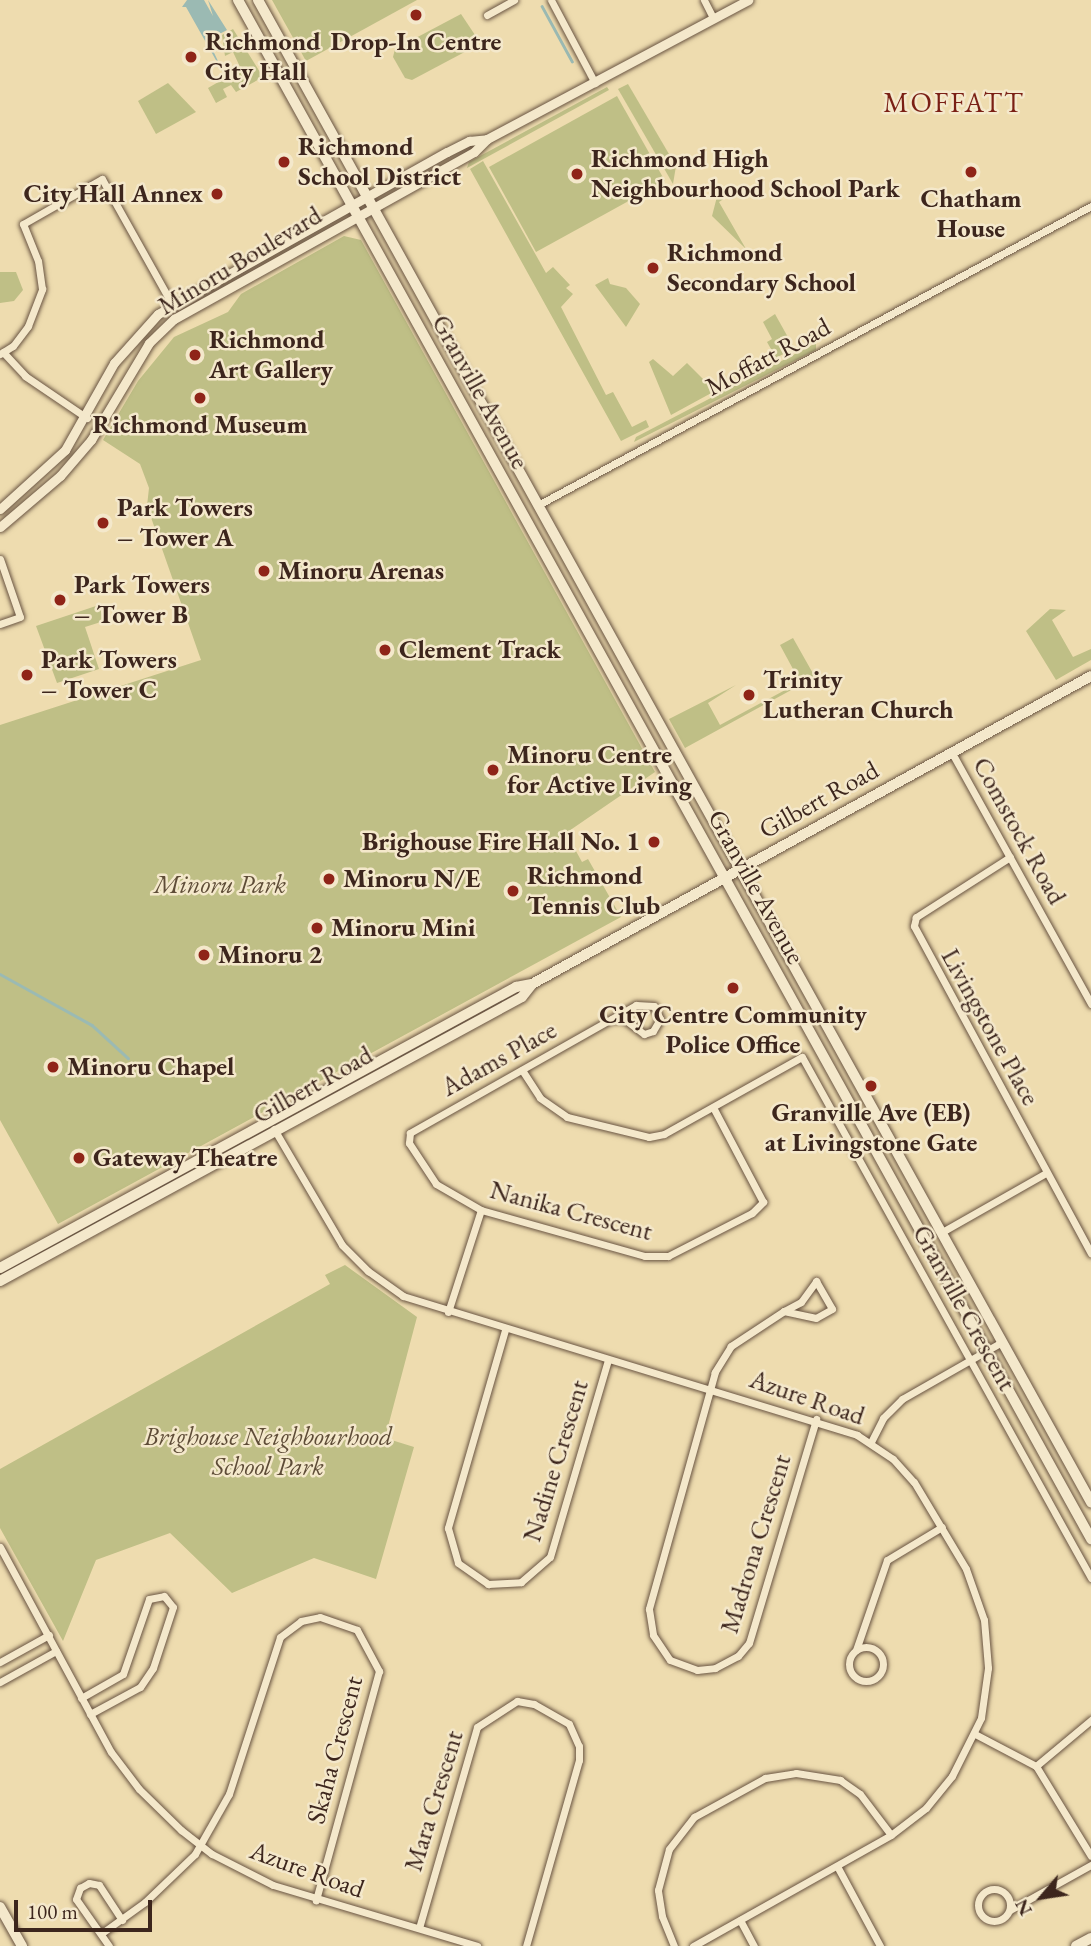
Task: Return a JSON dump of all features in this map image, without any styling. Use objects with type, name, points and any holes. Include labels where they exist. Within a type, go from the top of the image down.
[{"type":"main road","name":"Granville Avenue","points":[[238,0],[1091,1539]]},
{"type":"main road","name":"Granville Avenue","points":[[258,0],[1091,1502]]},
{"type":"main road","name":"Gilbert Road","points":[[0,1268],[516,986],[532,984],[1091,676]]},
{"type":"main road","name":"Gilbert Road","points":[[0,1281],[522,997],[532,984]]},
{"type":"main road","points":[[0,1907],[22,1946]]},
{"type":"main road","points":[[1076,1946],[1091,1938]]},
{"type":"street","points":[[487,15],[514,0]]},
{"type":"street","points":[[551,0],[595,83]]},
{"type":"street","points":[[704,0],[713,19]]},
{"type":"street","name":"Minoru Boulevard","points":[[0,509],[52,465],[87,418],[126,348],[172,304],[355,211],[373,208],[474,152],[487,139],[748,0]]},
{"type":"street","name":"Minoru Boulevard","points":[[0,527],[60,476],[91,440],[149,343],[174,319],[355,211],[367,197],[469,141],[487,139]]},
{"type":"street","points":[[87,418],[25,376],[2,353],[28,326],[42,289],[38,261],[23,224],[102,179],[172,304]]},
{"type":"street","name":"Moffatt Road","points":[[538,505],[1091,205]]},
{"type":"street","points":[[0,559],[20,617],[0,624]]},
{"type":"street","name":"Comstock Road","points":[[951,753],[1091,1004]]},
{"type":"street","name":"Livingstone Place","points":[[1010,857],[916,916],[914,926],[1091,1253]]},
{"type":"street","name":"Adams Place","points":[[408,1136],[522,1070],[612,1020],[645,1002],[654,1006],[660,1018],[657,1027],[644,1034],[624,1019],[612,1020]]},
{"type":"street","name":"Granville Crescent","points":[[713,1107],[802,1057],[1091,1578]]},
{"type":"street","points":[[522,1070],[552,1109],[582,1123],[626,1135],[664,1134],[713,1107]]},
{"type":"street","name":"Nanika Crescent","points":[[408,1136],[436,1184],[481,1210],[645,1256],[668,1256],[693,1246],[752,1213],[763,1202],[713,1107]]},
{"type":"street","name":"Azure Road","points":[[270,1121],[350,1255],[403,1296],[505,1330],[816,1419],[871,1442],[906,1472],[942,1527],[972,1581],[988,1644],[985,1699],[975,1734],[934,1800],[891,1835],[693,1946]]},
{"type":"street","points":[[942,1232],[1046,1173]]},
{"type":"street","points":[[448,1312],[481,1210]]},
{"type":"street","name":"Madrona Crescent","points":[[783,1311],[816,1318],[832,1309],[816,1280],[801,1302],[783,1311],[731,1346],[717,1366],[649,1609],[658,1647],[670,1660],[689,1668],[724,1666],[749,1643],[816,1419]]},
{"type":"street","name":"Nadine Crescent","points":[[505,1330],[448,1528],[458,1563],[488,1584],[522,1582],[550,1557],[608,1360]]},
{"type":"street","points":[[871,1442],[883,1418],[902,1399],[1002,1342]]},
{"type":"street","points":[[856,1650],[868,1647],[882,1656],[883,1668],[877,1678],[865,1682],[851,1672],[849,1662],[856,1650],[887,1560],[942,1527]]},
{"type":"street","name":"Azure Road","points":[[0,1547],[90,1714],[139,1789],[201,1845],[239,1870],[316,1900],[477,1946]]},
{"type":"street","points":[[81,1698],[123,1674],[149,1599],[163,1596],[173,1607],[153,1668],[140,1687],[90,1714]]},
{"type":"street","name":"Skaha Crescent","points":[[102,1933],[122,1920],[172,1878],[201,1845],[229,1794],[279,1637],[301,1621],[320,1616],[357,1630],[379,1671],[316,1900]]},
{"type":"street","points":[[0,1662],[49,1635]]},
{"type":"street","points":[[0,1682],[56,1651]]},
{"type":"street","name":"Mara Crescent","points":[[419,1928],[477,1727],[517,1702],[534,1704],[569,1724],[579,1746],[579,1760],[526,1946]]},
{"type":"street","points":[[1036,1766],[1091,1720]]},
{"type":"street","points":[[975,1734],[1036,1766],[1091,1856]]},
{"type":"street","points":[[674,1946],[662,1916],[658,1890],[669,1849],[694,1817],[765,1778],[796,1773],[840,1780],[860,1794],[891,1835]]},
{"type":"street","points":[[1010,1910],[1006,1894],[996,1889],[984,1892],[978,1902],[983,1917],[993,1922],[1091,1865]]},
{"type":"street","points":[[837,1866],[880,1946]]},
{"type":"street","points":[[109,1946],[76,1899],[80,1888],[89,1883],[99,1885],[122,1920]]},
{"type":"street","points":[[740,1920],[754,1946]]},
{"type":"green space","points":[[272,0],[417,0],[306,61]]},
{"type":"green space","points":[[461,14],[479,41],[476,46],[412,80],[405,78],[393,57],[395,49]]},
{"type":"green space","points":[[233,29],[263,77],[236,92],[231,85],[223,89],[227,97],[216,103],[208,88],[241,69],[233,52],[225,56],[222,35]]},
{"type":"green space","points":[[168,83],[196,112],[156,134],[138,101]]},
{"type":"green space","points":[[628,84],[676,166],[673,184],[618,89]]},
{"type":"green space","points":[[607,87],[609,90],[467,168],[469,162]]},
{"type":"green space","name":"Richmond High Neighbourhood School Park","points":[[617,96],[665,181],[536,252],[489,167]]},
{"type":"green space","points":[[483,161],[546,273],[553,267],[570,285],[566,288],[573,294],[561,307],[606,395],[613,392],[632,427],[646,420],[649,427],[621,441],[470,169]]},
{"type":"green space","points":[[719,189],[725,198],[719,202],[746,249],[712,216]]},
{"type":"green space","name":"Minoru Park","points":[[344,236],[361,240],[655,772],[566,833],[582,862],[588,859],[621,917],[58,1224],[0,1120],[0,725],[201,660],[147,506],[149,488],[140,464],[103,440],[138,381],[174,337],[228,312],[241,294]]},
{"type":"green space","points":[[0,272],[16,272],[23,290],[14,301],[0,303]]},
{"type":"green space","points":[[608,278],[610,284],[626,288],[640,304],[626,327],[595,285]]},
{"type":"green space","points":[[775,314],[794,348],[776,358],[767,342],[772,339],[763,322]]},
{"type":"green space","points":[[816,343],[816,350],[634,442],[636,437]]},
{"type":"green space","points":[[653,359],[673,376],[687,363],[715,391],[671,415],[649,362]]},
{"type":"green space","points":[[99,605],[104,621],[85,627],[99,669],[57,683],[36,626]]},
{"type":"green space","points":[[1050,609],[1066,610],[1052,620],[1073,657],[1091,649],[1091,660],[1056,680],[1026,631]]},
{"type":"green space","points":[[793,638],[815,677],[685,748],[669,719],[736,685],[708,703],[720,725],[800,682],[780,645]]},
{"type":"green space","name":"Brighouse Neighbourhood School Park","points":[[345,1265],[417,1317],[385,1438],[414,1447],[376,1579],[314,1558],[232,1593],[170,1533],[96,1560],[63,1641],[0,1528],[0,1469],[330,1284],[325,1275]]},
{"type":"water","points":[[187,0],[204,0],[213,16],[208,0],[227,30],[208,40],[226,78],[186,7],[182,7]]},
{"type":"waterway","points":[[542,6],[572,61]]},
{"type":"waterway","points":[[0,974],[92,1025],[128,1058]]},
{"type":"place","name":"Drop-In Centre","points":[[416,15]]},
{"type":"place","name":"Richmond City Hall","points":[[191,57]]},
{"type":"place","name":"Richmond School District","points":[[284,162]]},
{"type":"place","name":"Chatham House","points":[[971,172]]},
{"type":"place","name":"Richmond High Neighbourhood School Park","points":[[577,174]]},
{"type":"place","name":"City Hall Annex","points":[[217,194]]},
{"type":"place","name":"Richmond Secondary School","points":[[653,268]]},
{"type":"place","name":"Richmond Art Gallery","points":[[195,355]]},
{"type":"place","name":"Richmond Museum","points":[[200,398]]},
{"type":"place","name":"Park Towers – Tower A","points":[[103,523]]},
{"type":"place","name":"Minoru Arenas","points":[[264,571]]},
{"type":"place","name":"Park Towers – Tower B","points":[[60,600]]},
{"type":"place","name":"Clement Track","points":[[385,650]]},
{"type":"place","name":"Park Towers – Tower C","points":[[27,675]]},
{"type":"place","name":"Trinity Lutheran Church","points":[[749,695]]},
{"type":"place","name":"Minoru Centre for Active Living","points":[[493,770]]},
{"type":"place","name":"Brighouse Fire Hall No. 1","points":[[654,842]]},
{"type":"place","name":"Minoru N/E","points":[[329,879]]},
{"type":"place","name":"Richmond Tennis Club","points":[[513,891]]},
{"type":"place","name":"Minoru Mini","points":[[317,928]]},
{"type":"place","name":"Minoru 2","points":[[204,955]]},
{"type":"place","name":"City Centre Community Police Office","points":[[733,988]]},
{"type":"place","name":"Minoru Chapel","points":[[53,1067]]},
{"type":"place","name":"Granville Ave (EB) at Livingstone Gate","points":[[871,1086]]},
{"type":"place","name":"Gateway Theatre","points":[[79,1158]]},
{"type":"district","name":"MOFFATT","points":[[954,102]]}]
